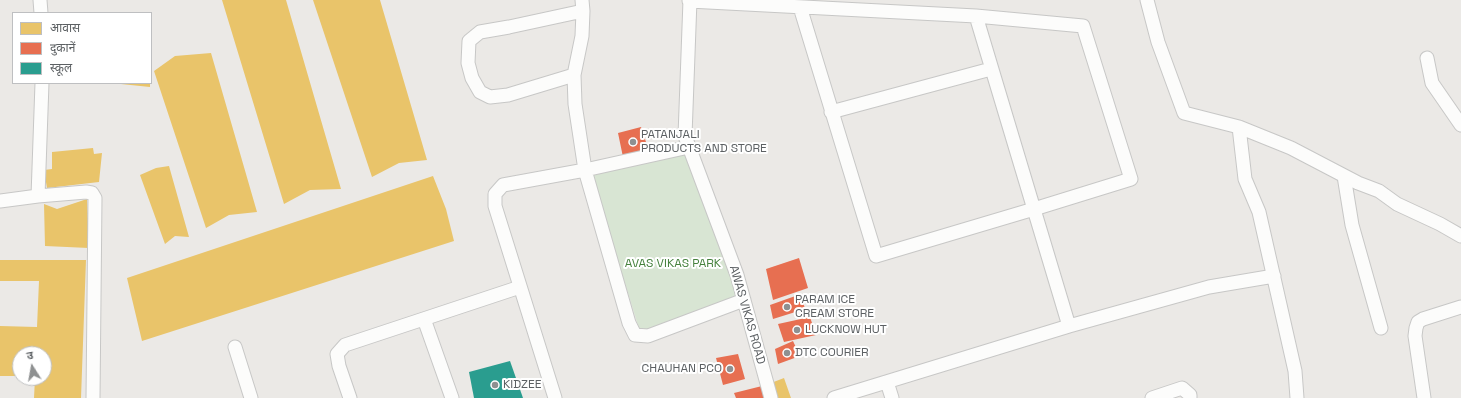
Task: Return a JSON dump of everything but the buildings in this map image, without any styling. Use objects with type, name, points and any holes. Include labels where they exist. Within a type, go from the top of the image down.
[{"type":"street","points":[[40,0],[41,12]]},
{"type":"street","points":[[690,0],[976,16],[1083,26],[1131,179],[876,256],[800,7]]},
{"type":"street","name":"AWAS VIKAS ROAD","points":[[690,0],[685,136],[737,275],[771,398]]},
{"type":"street","points":[[1147,0],[1158,42],[1184,113],[1239,127],[1292,148],[1358,183],[1379,191],[1397,204],[1440,224],[1461,236]]},
{"type":"street","points":[[574,75],[508,95],[490,97],[480,92],[472,78],[468,63],[469,41],[480,32],[509,27],[583,5],[582,36],[574,75],[575,104],[585,170],[629,323],[635,335],[648,336],[744,300]]},
{"type":"street","points":[[976,16],[1069,326]]},
{"type":"street","points":[[1427,58],[1432,83],[1461,125]]},
{"type":"street","points":[[831,112],[991,69]]},
{"type":"street","points":[[38,196],[42,84]]},
{"type":"street","points":[[1239,127],[1245,179],[1259,212],[1296,371],[1297,398]]},
{"type":"street","points":[[555,398],[495,206],[495,194],[503,185],[585,170],[689,147]]},
{"type":"street","points":[[1344,176],[1352,224],[1381,328]]},
{"type":"street","points":[[0,201],[86,192],[92,194],[95,198],[93,398]]},
{"type":"street","points":[[834,398],[1069,326],[1209,288],[1274,276]]},
{"type":"street","points":[[350,398],[338,366],[337,354],[345,345],[520,287]]},
{"type":"street","points":[[1424,398],[1415,336],[1418,322],[1461,307]]},
{"type":"street","points":[[424,319],[452,398]]},
{"type":"street","points":[[235,347],[251,398]]},
{"type":"street","points":[[887,382],[892,398]]},
{"type":"street","points":[[1152,398],[1182,388],[1190,395],[1190,398]]},
{"type":"green space","name":"AVAS VIKAS PARK","points":[[685,152],[739,294],[641,335],[591,174]]},
{"type":"place","name":"PATANJALI PRODUCTS AND STORE","points":[[633,142]]},
{"type":"place","name":"PARAM ICE CREAM STORE","points":[[787,307]]},
{"type":"place","name":"LUCKNOW HUT","points":[[797,330]]},
{"type":"place","name":"DTC COURIER","points":[[787,353]]},
{"type":"place","name":"CHAUHAN PCO","points":[[730,369]]},
{"type":"place","name":"KIDZEE","points":[[495,385]]}]
